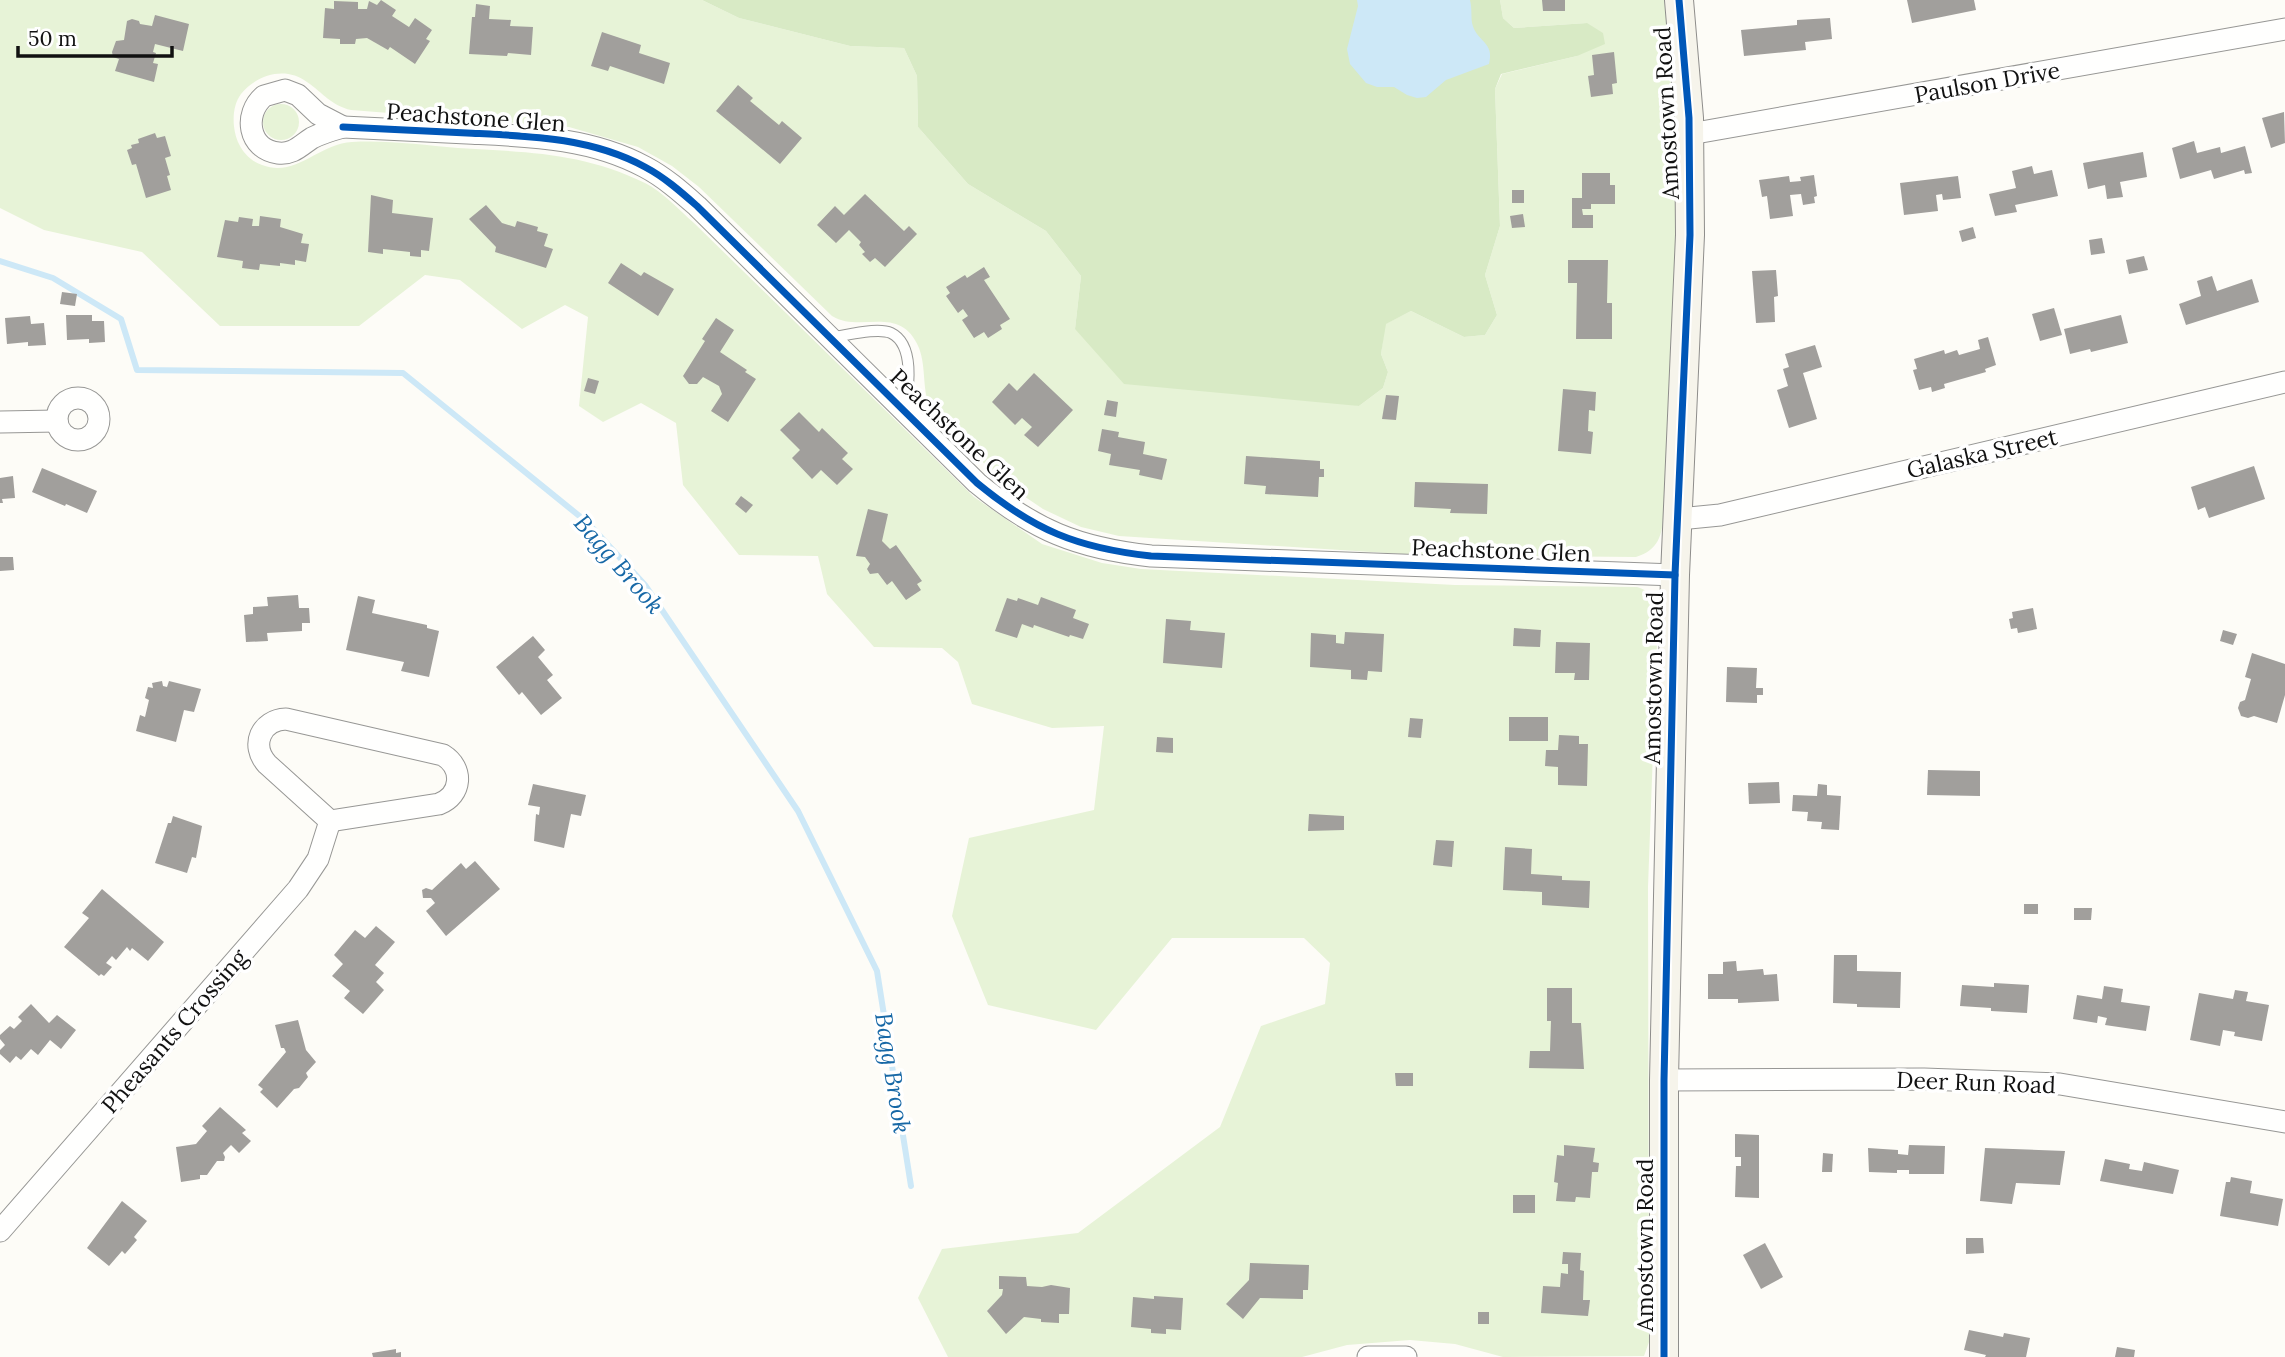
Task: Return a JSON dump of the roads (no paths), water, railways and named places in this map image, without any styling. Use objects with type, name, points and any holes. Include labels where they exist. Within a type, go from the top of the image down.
[{"type":"street","name":"Amostown Road","points":[[1664,1357],[1664,1080],[1675,575],[1689,249],[1690,134],[1679,0]]},
{"type":"street","name":"Paulson Drive","points":[[1690,134],[2285,29]]},
{"type":"street","name":"Peachstone Glen","points":[[343,127],[563,140],[621,156],[662,177],[688,198],[977,483],[1020,517],[1070,540],[1096,548],[1151,556],[1675,575]]},
{"type":"street","name":"Galaska Street","points":[[1679,519],[1720,514],[2285,382]]},
{"type":"street","points":[[0,422],[57,421]]},
{"type":"street","points":[[286,719],[439,754],[450,760],[457,771],[457,787],[450,798],[443,802],[330,821],[261,757],[258,741],[270,723],[286,719]]},
{"type":"street","name":"Pheasants Crossing","points":[[0,1231],[298,889],[317,859],[330,821]]},
{"type":"street","name":"Deer Run Road","points":[[1664,1080],[1924,1079],[2060,1084],[2285,1122]]},
{"type":"street","points":[[1368,1357],[1406,1357]]},
{"type":"lane","points":[[830,338],[871,332],[891,333],[903,344],[908,361],[905,412]]},
{"type":"water","points":[[1357,0],[1470,0],[1472,23],[1487,46],[1489,64],[1446,80],[1426,97],[1417,98],[1394,87],[1377,87],[1366,83],[1350,64],[1347,49],[1358,6]]},
{"type":"waterway","name":"Bagg Brook","points":[[0,261],[53,278],[121,319],[137,370],[403,373],[588,523],[645,585],[798,811],[877,971],[911,1186]]}]
